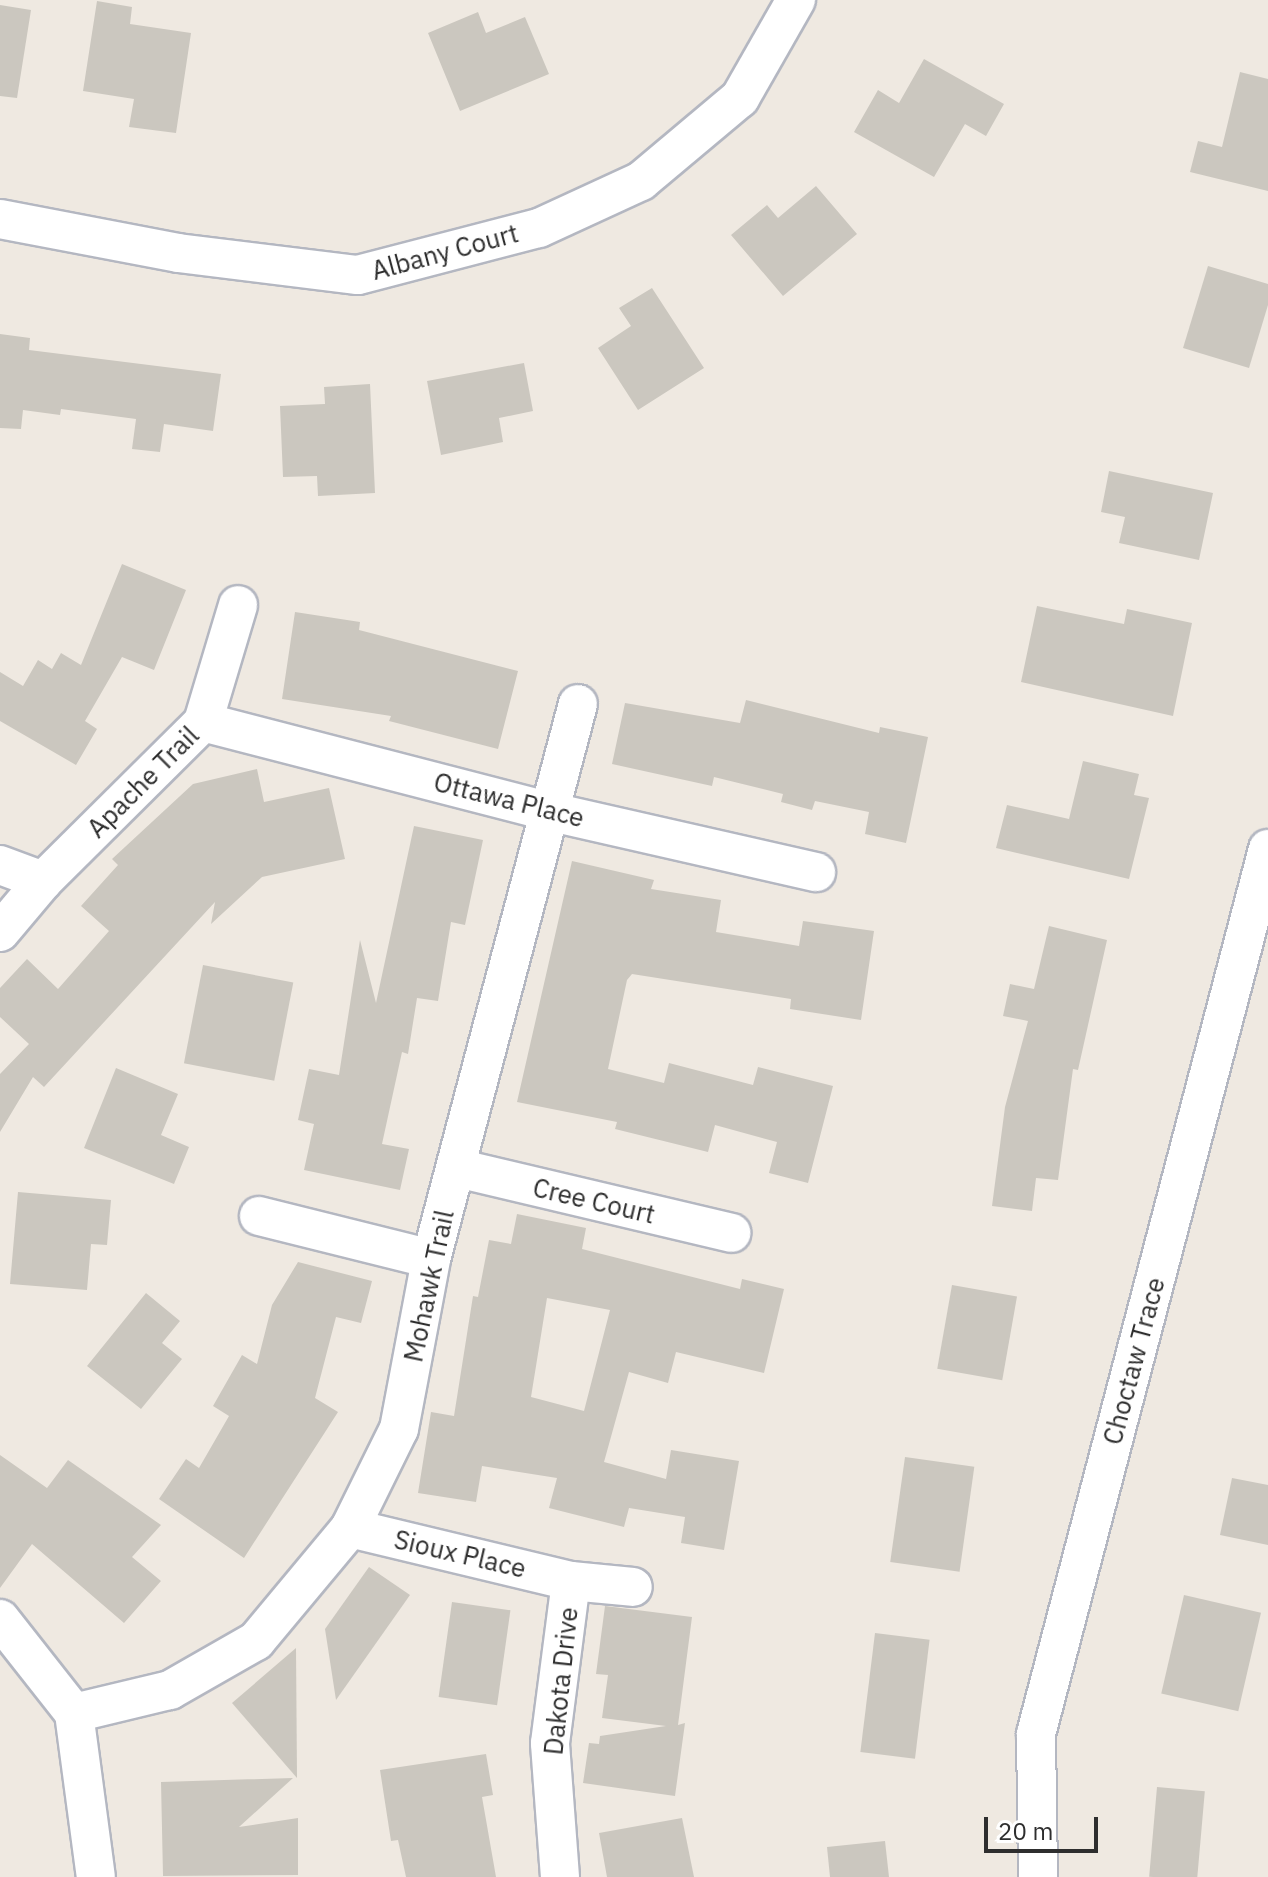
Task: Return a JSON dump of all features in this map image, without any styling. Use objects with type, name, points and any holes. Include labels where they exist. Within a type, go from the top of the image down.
[{"type":"street","name":"Albany Court","points":[[0,219],[178,253],[358,275],[539,228],[641,181],[740,98],[796,0]]},
{"type":"street","name":"Apache Trail","points":[[0,932],[43,881],[203,722],[238,605]]},
{"type":"street","name":"Mohawk Trail","points":[[74,1713],[170,1690],[256,1641],[350,1528],[399,1429],[431,1259],[547,811],[578,704]]},
{"type":"street","name":"Ottawa Place","points":[[203,722],[547,811],[816,872]]},
{"type":"street","name":"Choctaw Trace","points":[[1038,1877],[1036,1734],[1268,849]]},
{"type":"street","points":[[0,865],[43,881]]},
{"type":"street","name":"Cree Court","points":[[457,1168],[731,1233]]},
{"type":"street","points":[[259,1216],[431,1259]]},
{"type":"street","name":"Sioux Place","points":[[350,1528],[571,1581],[633,1587]]},
{"type":"street","name":"Dakota Drive","points":[[560,1877],[550,1743],[571,1581]]},
{"type":"street","points":[[0,1619],[74,1713],[96,1877]]},
{"type":"building","points":[[97,1],[132,7],[130,24],[191,33],[176,133],[129,127],[134,99],[83,91]]},
{"type":"building","points":[[0,5],[31,10],[17,98],[0,96]]},
{"type":"building","points":[[478,12],[486,33],[525,17],[549,74],[460,111],[428,33]]},
{"type":"building","points":[[924,59],[1004,104],[986,136],[965,124],[934,177],[854,132],[878,90],[899,103]]},
{"type":"building","points":[[1240,72],[1268,79],[1268,191],[1190,172],[1198,141],[1222,147]]},
{"type":"building","points":[[816,186],[857,234],[783,296],[731,235],[767,205],[778,218]]},
{"type":"building","points":[[1208,266],[1268,284],[1268,305],[1249,368],[1183,348]]},
{"type":"building","points":[[652,288],[704,368],[638,410],[598,348],[631,326],[619,308]]},
{"type":"building","points":[[0,334],[30,338],[29,350],[221,374],[213,431],[164,424],[160,452],[132,449],[136,419],[61,409],[60,415],[23,410],[21,429],[0,428]]},
{"type":"building","points":[[524,363],[533,411],[499,418],[503,442],[441,455],[427,381]]},
{"type":"building","points":[[370,384],[375,493],[318,496],[317,476],[283,477],[280,406],[325,404],[324,387]]},
{"type":"building","points":[[1109,471],[1213,493],[1199,560],[1119,543],[1125,517],[1101,512]]},
{"type":"building","points":[[122,564],[186,590],[154,670],[122,657],[85,721],[97,729],[76,765],[0,721],[0,672],[23,686],[38,660],[52,669],[61,653],[81,665]]},
{"type":"building","points":[[1037,606],[1124,624],[1127,609],[1192,623],[1173,716],[1021,682]]},
{"type":"building","points":[[295,612],[360,622],[359,630],[518,671],[498,749],[389,721],[391,716],[282,699]]},
{"type":"building","points":[[746,700],[879,733],[880,727],[928,737],[906,843],[865,834],[869,812],[815,801],[812,810],[781,802],[783,794],[714,777],[712,786],[612,764],[625,703],[740,723]]},
{"type":"building","points":[[1083,761],[1139,774],[1134,795],[1149,798],[1129,879],[996,848],[1007,805],[1069,819]]},
{"type":"building","points":[[257,769],[264,802],[329,788],[345,859],[262,877],[211,924],[215,902],[44,1087],[33,1077],[0,1132],[0,1074],[29,1044],[0,1017],[0,988],[27,959],[58,989],[109,931],[81,906],[118,865],[112,859],[193,784]]},
{"type":"building","points":[[414,826],[483,840],[465,925],[451,922],[438,1001],[417,998],[408,1054],[402,1052],[382,1144],[409,1149],[400,1190],[304,1170],[314,1124],[298,1120],[309,1069],[339,1075],[360,940],[376,1003]]},
{"type":"building","points":[[572,861],[654,880],[651,889],[721,900],[716,932],[799,946],[803,921],[874,931],[861,1020],[790,1009],[791,999],[632,974],[627,980],[608,1069],[664,1083],[669,1063],[753,1085],[758,1067],[833,1086],[808,1183],[769,1173],[777,1142],[715,1125],[708,1152],[615,1129],[617,1122],[517,1102]]},
{"type":"building","points":[[1049,926],[1107,940],[1078,1070],[1073,1069],[1058,1180],[1036,1178],[1032,1211],[992,1206],[1005,1107],[1028,1021],[1003,1016],[1010,984],[1034,989]]},
{"type":"building","points":[[203,965],[293,983],[274,1081],[184,1063]]},
{"type":"building","points":[[116,1068],[178,1094],[161,1135],[189,1147],[174,1184],[84,1148]]},
{"type":"building","points":[[18,1192],[111,1200],[107,1245],[91,1244],[87,1290],[10,1284]]},
{"type":"building","points":[[517,1214],[586,1228],[582,1249],[740,1289],[742,1279],[784,1289],[764,1373],[676,1352],[668,1383],[629,1372],[604,1462],[666,1479],[671,1450],[739,1461],[724,1550],[681,1543],[685,1517],[629,1508],[624,1527],[549,1508],[557,1478],[482,1466],[476,1502],[418,1493],[431,1412],[454,1416],[473,1296],[478,1297],[489,1240],[511,1244]],"holes":[[[547,1298],[610,1310],[584,1411],[531,1397]]]},
{"type":"building","points":[[298,1262],[372,1281],[361,1323],[336,1317],[315,1398],[338,1412],[244,1558],[159,1499],[186,1459],[199,1468],[229,1416],[213,1406],[242,1355],[257,1364],[272,1305]]},
{"type":"building","points":[[952,1285],[1017,1296],[1002,1380],[937,1369]]},
{"type":"building","points":[[146,1293],[180,1321],[162,1343],[182,1359],[141,1409],[87,1366]]},
{"type":"building","points":[[0,1455],[47,1488],[68,1460],[161,1525],[132,1557],[161,1581],[124,1623],[32,1544],[0,1588]]},
{"type":"building","points":[[905,1457],[974,1467],[960,1572],[890,1562]]},
{"type":"building","points":[[1232,1478],[1268,1485],[1268,1545],[1220,1535]]},
{"type":"building","points":[[369,1567],[410,1595],[336,1700],[325,1629]]},
{"type":"building","points":[[1184,1595],[1261,1613],[1238,1711],[1161,1693]]},
{"type":"building","points":[[452,1602],[510,1610],[497,1705],[439,1697]]},
{"type":"building","points":[[605,1606],[692,1617],[678,1725],[685,1723],[675,1796],[583,1783],[589,1743],[599,1744],[600,1736],[666,1726],[602,1718],[608,1675],[596,1674]]},
{"type":"building","points":[[875,1633],[930,1640],[915,1759],[860,1752]]},
{"type":"building","points":[[296,1648],[297,1778],[232,1703]]},
{"type":"building","points":[[486,1754],[493,1795],[482,1797],[496,1877],[406,1877],[398,1840],[391,1841],[380,1770]]},
{"type":"building","points":[[293,1778],[239,1827],[298,1818],[298,1875],[163,1876],[161,1782]]},
{"type":"building","points":[[1157,1787],[1205,1791],[1197,1877],[1149,1877]]},
{"type":"building","points":[[682,1818],[694,1877],[607,1877],[599,1833]]},
{"type":"building","points":[[885,1841],[889,1877],[830,1877],[827,1847]]}]
